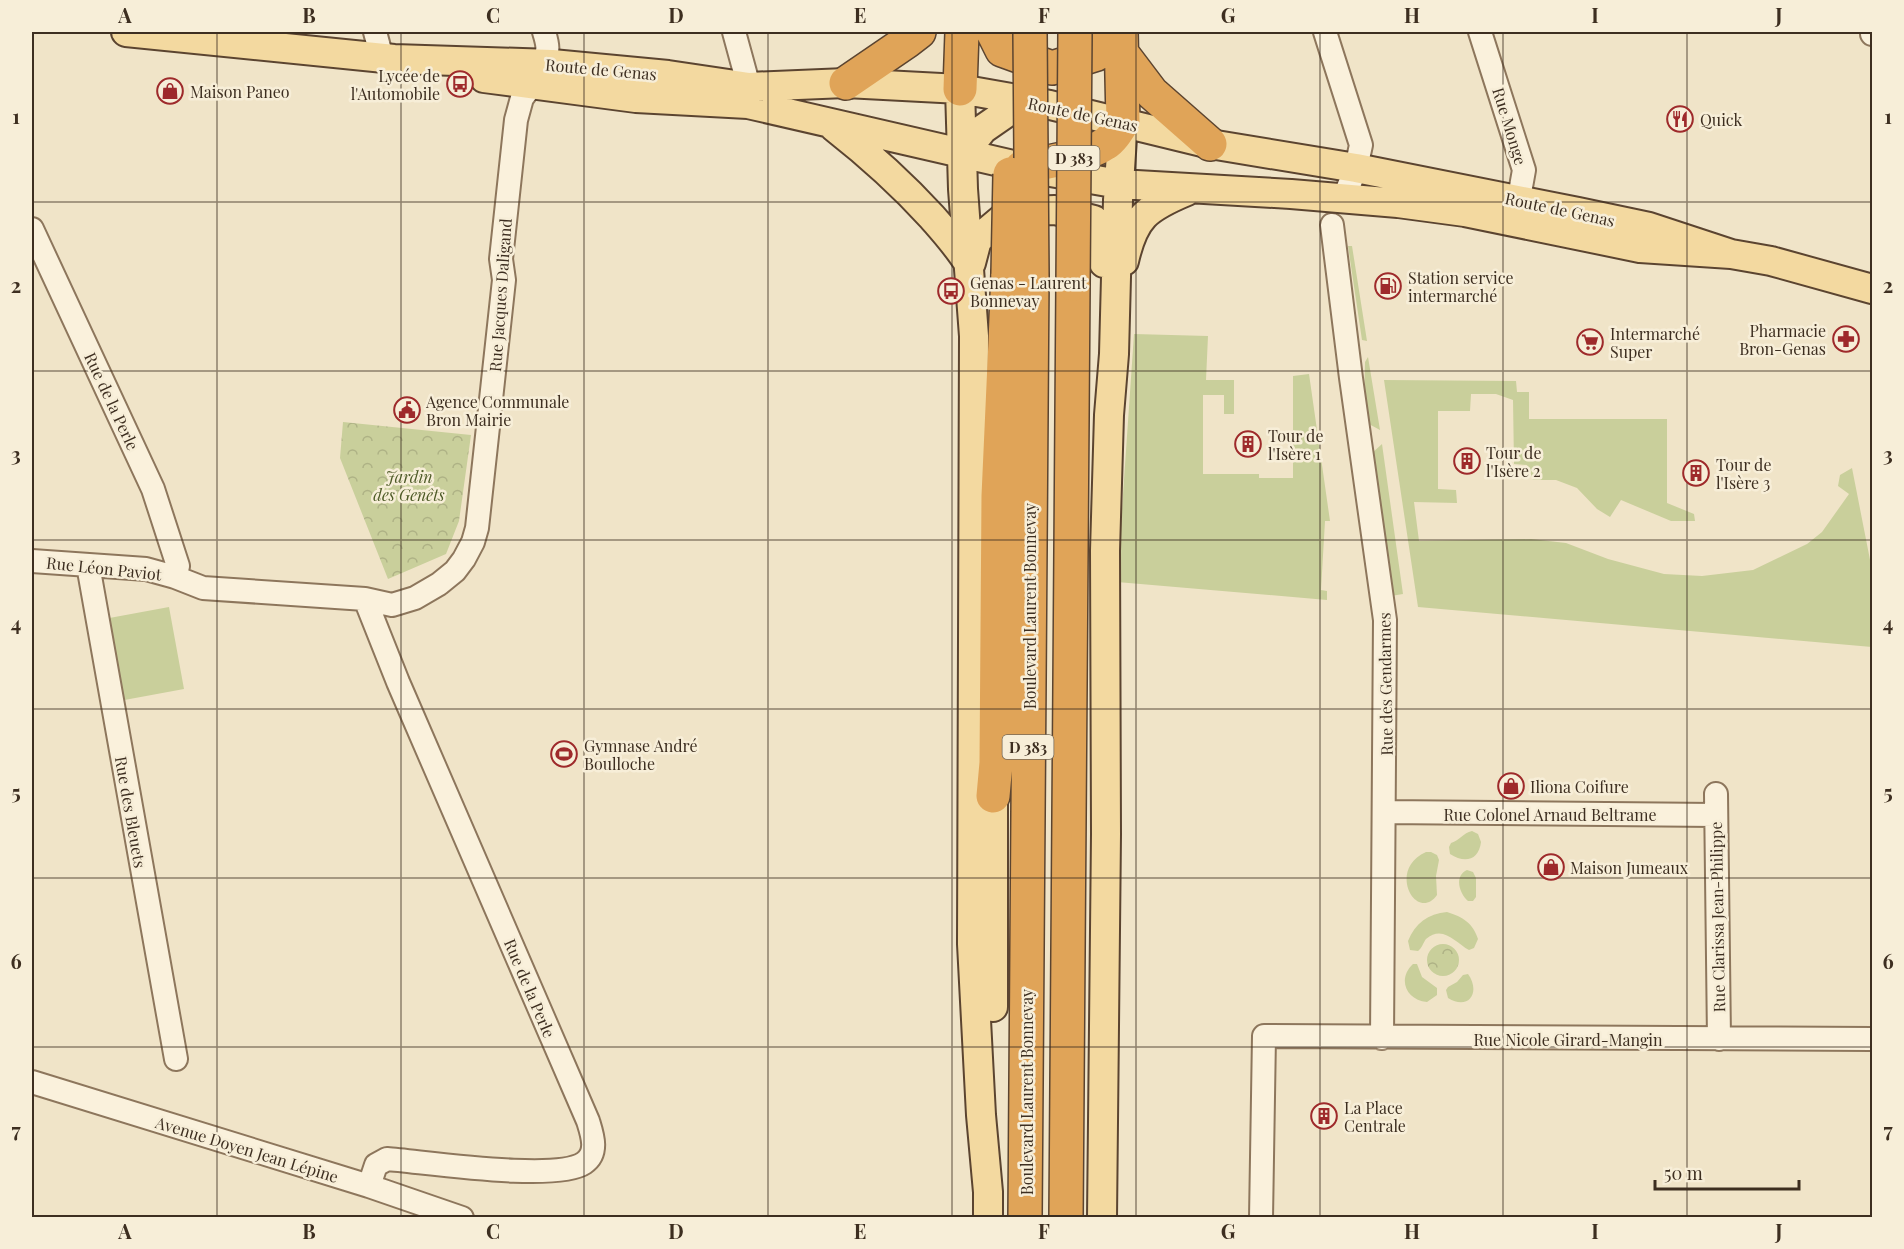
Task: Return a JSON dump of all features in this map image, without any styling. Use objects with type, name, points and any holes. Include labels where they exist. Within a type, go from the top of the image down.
[{"type":"highway","points":[[846,83],[919,32]]},
{"type":"highway","points":[[960,89],[962,32]]},
{"type":"highway","points":[[993,32],[1002,50],[1052,68],[1097,54],[1119,38]]},
{"type":"highway","points":[[993,796],[996,763],[998,496],[1020,275],[1011,149],[1040,101],[1030,32]]},
{"type":"highway","name":"D 383","points":[[1066,1218],[1075,32]]},
{"type":"highway","points":[[1022,167],[1062,159],[1105,144],[1115,134],[1123,122],[1119,38]]},
{"type":"highway","points":[[1119,38],[1152,93],[1210,144]]},
{"type":"highway","name":"Boulevard Laurent Bonnevay","points":[[1020,275],[1025,1218]]},
{"type":"main road","name":"Route de Genas","points":[[126,32],[378,45],[458,73],[668,75],[749,95],[829,123],[1022,167],[1119,184],[1271,192],[1408,204],[1465,212],[1517,211],[1649,227],[1731,254],[1771,261],[1872,289]]},
{"type":"main road","name":"Route de Genas","points":[[537,74],[636,98],[749,95],[846,83],[960,89],[1040,101],[1210,144],[1356,168],[1517,211]]},
{"type":"main road","points":[[960,89],[963,189],[970,266],[974,378],[972,944],[988,1205]]},
{"type":"main road","points":[[963,154],[983,129],[1010,111],[1040,101]]},
{"type":"main road","points":[[1102,1218],[1106,834],[1105,551],[1108,415],[1116,295],[1123,122]]},
{"type":"main road","points":[[829,123],[880,163],[909,191],[957,245],[970,266]]},
{"type":"main road","points":[[1116,295],[1130,235],[1144,215],[1158,203],[1192,189]]},
{"type":"main road","points":[[970,266],[977,240],[1002,219],[1025,211],[1055,210],[1094,220],[1101,229],[1104,268],[1102,344],[1108,415]]},
{"type":"main road","points":[[988,1205],[994,1113],[993,796]]},
{"type":"street","name":"Rue Jacques Daligand","points":[[176,577],[203,588],[365,599],[392,605],[415,598],[439,584],[464,559],[477,528],[500,325],[504,280],[501,259],[516,120],[522,98],[547,56],[548,46],[544,32]]},
{"type":"street","points":[[734,32],[749,95]]},
{"type":"street","points":[[1325,32],[1361,145],[1356,168],[1343,200]]},
{"type":"street","name":"Rue Monge","points":[[1480,32],[1524,170],[1517,211]]},
{"type":"street","points":[[636,98],[641,89],[668,75]]},
{"type":"street","name":"Rue des Gendarmes","points":[[1332,225],[1385,620],[1382,1038]]},
{"type":"street","name":"Rue de la Perle","points":[[32,229],[153,489],[178,566],[176,577]]},
{"type":"street","name":"Rue Léon Paviot","points":[[32,561],[146,569],[176,577]]},
{"type":"street","name":"Rue des Bleuets","points":[[88,565],[176,1059]]},
{"type":"street","name":"Rue de la Perle","points":[[365,599],[398,682],[588,1120],[593,1144],[592,1155],[584,1163],[572,1168],[559,1169],[502,1170],[387,1159],[376,1165],[369,1186]]},
{"type":"street","name":"Rue Colonel Arnaud Beltrame","points":[[1384,812],[1716,805]]},
{"type":"street","name":"Rue Clarissa Jean-Philippe","points":[[1716,805],[1719,1039]]},
{"type":"street","name":"Rue Nicole Girard-Mangin","points":[[1261,1218],[1264,1036],[1872,1039]]},
{"type":"street","name":"Avenue Doyen Jean Lépine","points":[[32,1082],[369,1186],[462,1218]]},
{"type":"green space","points":[[1348,246],[1352,246],[1367,341],[1362,340]]},
{"type":"green space","points":[[1134,334],[1208,336],[1206,380],[1234,380],[1234,414],[1224,414],[1224,395],[1203,395],[1203,474],[1259,474],[1259,478],[1293,478],[1293,376],[1309,374],[1330,521],[1325,521],[1321,590],[1327,591],[1327,600],[1117,582]]},
{"type":"green space","points":[[1368,357],[1380,430],[1367,423],[1364,406],[1365,362]]},
{"type":"green space","points":[[1384,380],[1516,381],[1517,392],[1529,392],[1529,419],[1667,419],[1667,503],[1694,514],[1695,521],[1671,521],[1621,500],[1610,517],[1597,509],[1577,488],[1556,480],[1533,480],[1527,465],[1514,464],[1513,400],[1496,394],[1471,394],[1470,411],[1438,411],[1438,489],[1456,490],[1457,503],[1414,502],[1419,541],[1531,539],[1566,543],[1608,559],[1664,574],[1702,576],[1753,570],[1807,544],[1822,532],[1849,494],[1838,486],[1840,475],[1852,468],[1872,570],[1872,647],[1418,607]]},
{"type":"green space","name":"Jardin des Genêts","points":[[343,422],[471,435],[459,521],[446,554],[388,579],[340,458]]},
{"type":"green space","points":[[1382,444],[1403,594],[1391,596],[1371,454]]},
{"type":"green space","points":[[169,607],[184,689],[119,701],[104,619]]},
{"type":"green space","points":[[1472,831],[1478,834],[1481,842],[1477,853],[1466,859],[1450,854],[1451,843]]},
{"type":"green space","points":[[1426,852],[1437,855],[1439,860],[1436,876],[1437,895],[1429,902],[1421,903],[1409,891],[1408,870],[1414,860]]},
{"type":"green space","points":[[1467,870],[1473,872],[1476,878],[1476,897],[1473,901],[1465,898],[1459,885],[1460,876]]},
{"type":"green space","points":[[1447,912],[1463,919],[1473,929],[1478,939],[1474,948],[1469,950],[1449,936],[1438,933],[1426,939],[1418,951],[1410,950],[1408,941],[1418,924],[1428,917]]},
{"type":"green space","points":[[1443,944],[1454,949],[1459,960],[1454,971],[1443,976],[1432,971],[1427,960],[1432,949]]},
{"type":"green space","points":[[1413,964],[1417,964],[1422,977],[1437,988],[1437,995],[1427,1002],[1414,997],[1406,988],[1405,976]]},
{"type":"green space","points":[[1468,974],[1473,987],[1471,998],[1462,1002],[1448,998],[1446,990],[1448,987],[1463,975]]},
{"type":"place","name":"Lycée de l'Automobile","points":[[460,84]]},
{"type":"place","name":"Maison Paneo","points":[[170,91]]},
{"type":"place","name":"Quick","points":[[1680,119]]},
{"type":"place","name":"Station service intermarché","points":[[1388,286]]},
{"type":"place","name":"Genas - Laurent Bonnevay","points":[[951,291]]},
{"type":"place","name":"Pharmacie Bron-Genas","points":[[1846,339]]},
{"type":"place","name":"Intermarché Super","points":[[1590,342]]},
{"type":"place","name":"Agence Communale Bron Mairie","points":[[407,410]]},
{"type":"place","name":"Tour de l'Isère 1","points":[[1248,444]]},
{"type":"place","name":"Tour de l'Isère 2","points":[[1467,461]]},
{"type":"place","name":"Tour de l'Isère 3","points":[[1696,473]]},
{"type":"place","name":"Gymnase André Boulloche","points":[[564,754]]},
{"type":"place","name":"Iliona Coifure","points":[[1511,786]]},
{"type":"place","name":"Maison Jumeaux","points":[[1551,867]]},
{"type":"place","name":"La Place Centrale","points":[[1324,1116]]}]
